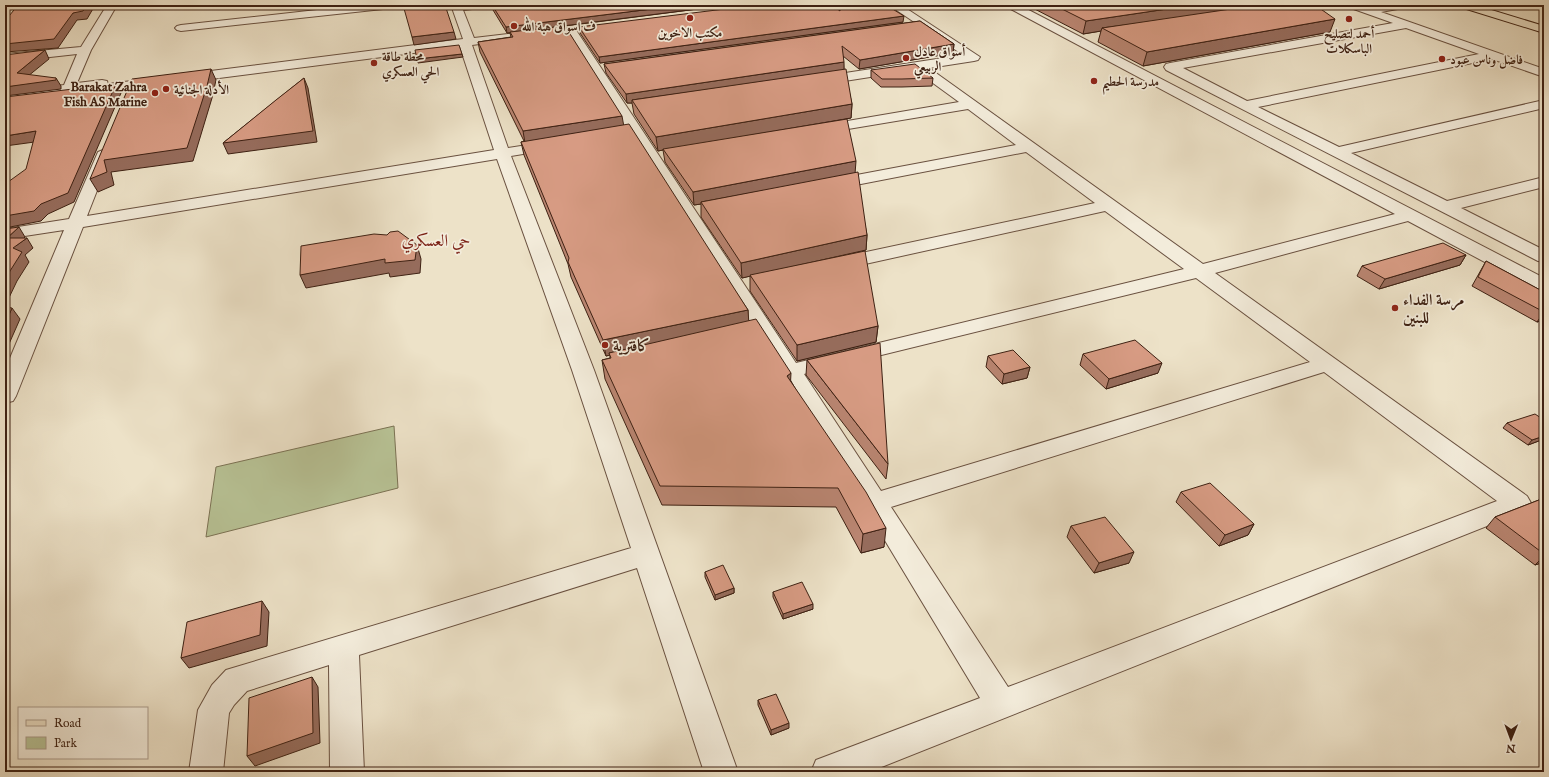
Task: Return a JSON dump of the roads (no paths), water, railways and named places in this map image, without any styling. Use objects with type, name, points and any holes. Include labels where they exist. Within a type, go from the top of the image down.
[{"type":"main road","points":[[1464,5],[1544,30]]},
{"type":"main road","points":[[1486,5],[1544,23]]},
{"type":"street","points":[[69,88],[85,50],[112,5]]},
{"type":"street","points":[[181,28],[392,5]]},
{"type":"street","points":[[481,5],[456,6],[502,153],[591,369],[646,554],[722,772]]},
{"type":"street","points":[[809,82],[974,57],[894,5]]},
{"type":"street","points":[[1352,5],[1544,73]]},
{"type":"street","points":[[1368,10],[1403,5]]},
{"type":"street","points":[[1015,7],[1039,6]]},
{"type":"street","points":[[1015,7],[1544,286]]},
{"type":"street","points":[[908,26],[924,24]]},
{"type":"street","points":[[1409,24],[1170,67],[1544,257]]},
{"type":"street","points":[[6,102],[69,88],[570,27]]},
{"type":"street","points":[[6,102],[129,92],[466,40],[570,27]]},
{"type":"street","points":[[570,27],[603,68],[630,109],[628,132],[660,156],[744,285],[763,329],[875,502],[1001,704]]},
{"type":"street","points":[[1078,40],[1093,38]]},
{"type":"street","points":[[5,58],[85,50]]},
{"type":"street","points":[[1246,105],[1493,55]]},
{"type":"street","points":[[828,772],[1518,503],[918,66]]},
{"type":"street","points":[[1187,98],[1220,92]]},
{"type":"street","points":[[808,132],[971,104]]},
{"type":"street","points":[[1338,152],[1544,104]]},
{"type":"street","points":[[5,396],[108,143]]},
{"type":"street","points":[[5,234],[565,143]]},
{"type":"street","points":[[812,188],[1029,146]]},
{"type":"street","points":[[1445,207],[1544,182]]},
{"type":"street","points":[[821,268],[1109,204]]},
{"type":"street","points":[[790,371],[1200,271],[1410,215]]},
{"type":"street","points":[[740,334],[763,329]]},
{"type":"street","points":[[875,502],[1328,364]]},
{"type":"street","points":[[206,772],[214,710],[223,695],[237,680],[646,554]]},
{"type":"street","points":[[344,647],[348,772]]},
{"type":"place","name":"مكتب الاخوين","points":[[690,18]]},
{"type":"place","name":"أحمد لتصليح الباسكلات","points":[[1349,19]]},
{"type":"place","name":"ف اسواق هبة الله","points":[[514,26]]},
{"type":"place","name":"أسواق عادل الربيعي","points":[[906,58]]},
{"type":"place","name":"فاضل وناس عبود","points":[[1442,59]]},
{"type":"place","name":"محطة طاقة الحي العسكري","points":[[374,63]]},
{"type":"place","name":"مدرسة الحطيم","points":[[1094,81]]},
{"type":"place","name":"الأدلة الجنائية","points":[[166,89]]},
{"type":"place","name":"Barakat Zahra Fish AS Marine","points":[[155,93]]},
{"type":"place","name":"مرسة الفداء للبنين","points":[[1395,308]]},
{"type":"place","name":"كافترية","points":[[605,345]]},
{"type":"district","name":"حي العسكري","points":[[436,240]]}]
